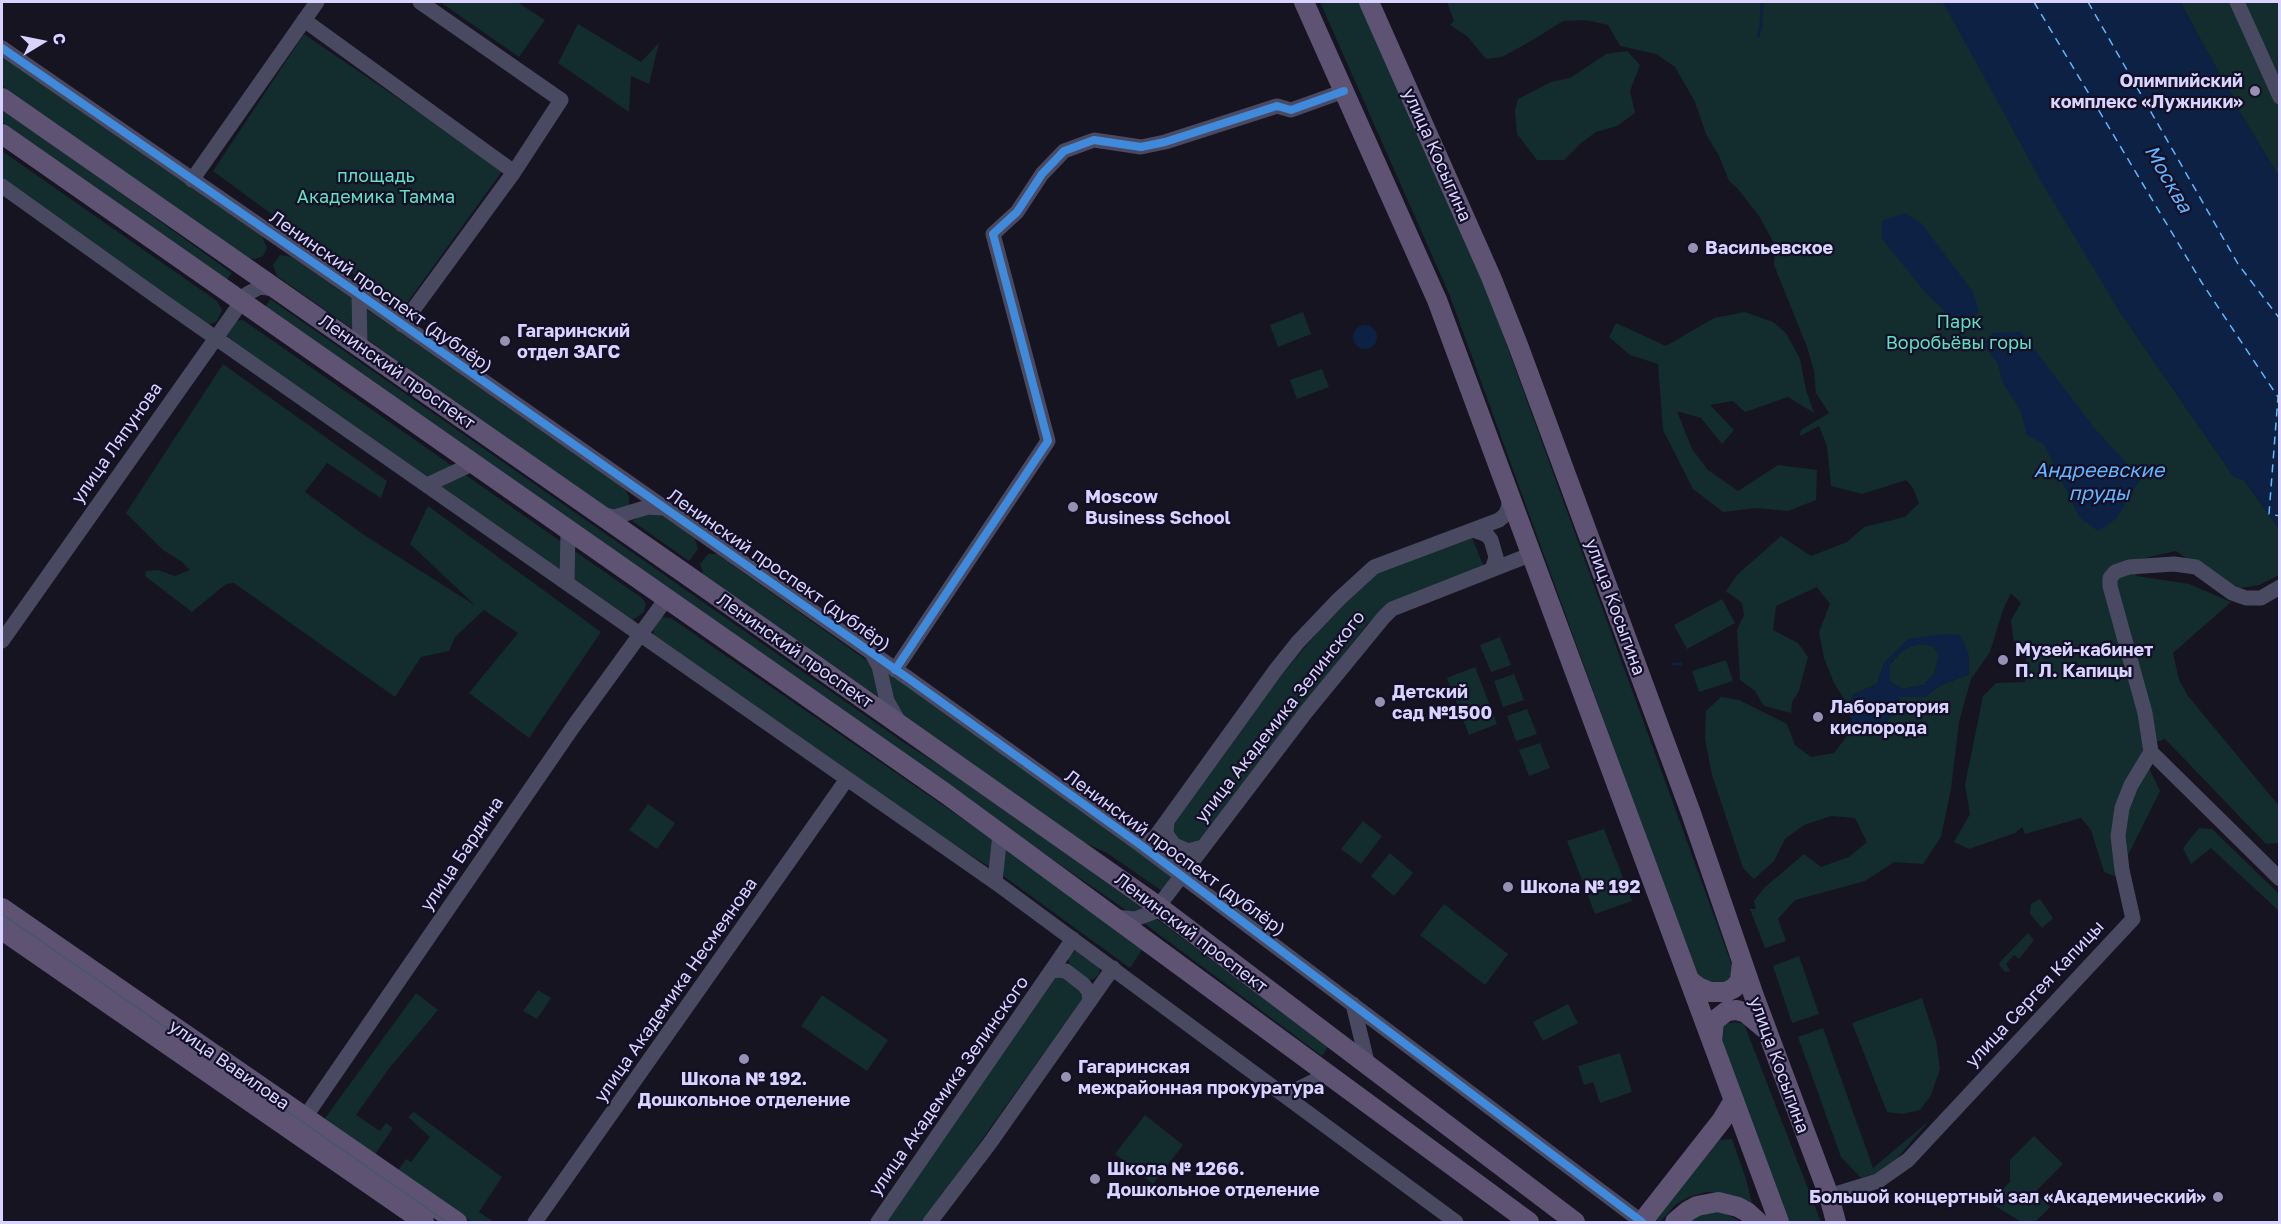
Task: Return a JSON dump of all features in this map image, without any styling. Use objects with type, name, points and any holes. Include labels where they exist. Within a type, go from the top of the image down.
[{"type":"main road","points":[[1304,2],[1437,300],[1765,1184],[1777,1222]]},
{"type":"main road","name":"улица Косыгина","points":[[1370,2],[1491,277],[1518,345],[1687,804],[1766,1030],[1832,1208]]},
{"type":"main road","name":"Ленинский проспект","points":[[2,98],[360,346],[1158,907],[1575,1222]]},
{"type":"main road","name":"Ленинский проспект","points":[[2,134],[871,741],[1115,917],[1529,1222]]},
{"type":"main road","name":"улица Вавилова","points":[[2,908],[300,1125],[424,1222]]},
{"type":"main road","name":"улица Вавилова","points":[[2,930],[300,1125],[457,1222]]},
{"type":"main road","points":[[1689,980],[1710,992],[1726,992],[1740,981],[1742,962]]},
{"type":"main road","points":[[1712,1041],[1714,1022],[1727,1011],[1737,1010],[1746,1013],[1766,1030]]},
{"type":"main road","points":[[1642,1222],[1722,1120],[1734,1100]]},
{"type":"main road","points":[[1675,1222],[1697,1206],[1718,1202],[1738,1207],[1758,1222]]},
{"type":"street","points":[[192,180],[317,2]]},
{"type":"street","points":[[402,325],[514,172],[561,100],[420,2]]},
{"type":"street","points":[[2237,2],[2280,97]]},
{"type":"street","points":[[304,20],[514,172]]},
{"type":"street","name":"Ленинский проспект (дублёр)","points":[[2,48],[359,294],[895,669],[1183,876],[1642,1222]]},
{"type":"street","points":[[895,669],[1048,441],[993,234],[1017,212],[1041,174],[1064,151],[1099,140],[1116,145],[1141,147],[1166,142],[1277,106],[1291,110],[1344,90]]},
{"type":"street","points":[[2,186],[215,338],[995,882],[1456,1222]]},
{"type":"street","name":"улица Ляпунова","points":[[2,641],[242,302],[253,290],[260,287],[276,289]]},
{"type":"street","points":[[359,294],[360,346]]},
{"type":"street","points":[[428,485],[472,464]]},
{"type":"street","name":"улица Академика Зелинского","points":[[1142,846],[1152,840],[1167,821],[1298,642],[1339,598],[1374,567],[1473,530],[1505,515],[1510,497]]},
{"type":"street","points":[[601,515],[615,517],[648,507],[665,509]]},
{"type":"street","points":[[1473,530],[1486,534],[1491,540],[1496,557],[1489,571]]},
{"type":"street","points":[[567,582],[568,531]]},
{"type":"street","name":"улица Академика Зелинского","points":[[1115,917],[1135,919],[1145,917],[1158,907],[1306,712],[1383,618],[1401,604],[1532,554]]},
{"type":"street","points":[[2280,587],[2261,598],[2246,598],[2232,593],[2196,567],[2174,564],[2129,567],[2115,572],[2110,578],[2110,586],[2145,713],[2151,752],[2280,879]]},
{"type":"street","name":"улица Бардина","points":[[300,1125],[573,727],[666,600]]},
{"type":"street","points":[[871,653],[879,666],[890,710],[901,725]]},
{"type":"street","name":"улица Сергея Капицы","points":[[1832,1208],[1908,1160],[2133,919],[2122,870],[2118,836],[2122,808],[2131,785],[2151,752]]},
{"type":"street","name":"улица Академика Несмеянова","points":[[535,1222],[847,779]]},
{"type":"street","name":"улица Академика Зелинского","points":[[1167,821],[1166,834],[1174,845],[1188,851],[1203,847]]},
{"type":"street","points":[[995,882],[1000,833]]},
{"type":"street","name":"улица Академика Зелинского","points":[[878,1222],[1073,939]]},
{"type":"street","points":[[930,1222],[1113,968]]},
{"type":"street","name":"улица Академика Зелинского","points":[[1052,971],[1059,969],[1066,971],[1084,985],[1090,1000]]},
{"type":"street","points":[[1353,1004],[1368,1066]]},
{"type":"street","points":[[1286,1095],[1328,1074]]},
{"type":"street","points":[[1832,1208],[1845,1222]]},
{"type":"green space","points":[[440,2],[517,2],[545,20],[519,57]]},
{"type":"green space","points":[[1320,2],[1362,2],[1466,233],[1733,968],[1731,980],[1709,987],[1698,980],[1450,296]]},
{"type":"green space","name":"Парк Воробьёвы горы","points":[[1447,2],[1943,2],[2120,312],[2234,477],[2244,480],[2279,529],[2279,575],[2259,585],[2240,588],[2208,573],[2176,551],[2128,562],[2137,576],[2189,584],[2231,602],[2173,653],[2179,680],[2188,696],[2279,806],[2279,843],[2266,844],[2165,739],[2148,745],[2142,753],[2160,791],[2117,877],[2104,872],[2091,830],[2081,818],[2025,834],[2022,827],[2015,833],[1969,849],[1954,842],[1970,814],[1965,785],[1983,696],[1996,683],[2025,682],[2026,656],[2014,645],[2011,620],[2021,603],[2011,593],[2003,610],[1990,652],[1971,679],[1959,722],[1951,789],[1941,837],[1923,864],[1894,862],[1865,881],[1795,900],[1778,919],[1786,941],[1765,948],[1750,909],[1756,909],[1754,901],[1764,888],[1804,854],[1821,867],[1849,857],[1867,842],[1855,818],[1831,816],[1804,825],[1785,839],[1774,861],[1754,879],[1743,868],[1712,775],[1705,739],[1706,711],[1721,697],[1739,700],[1787,724],[1795,745],[1811,757],[1834,753],[1853,728],[1867,736],[1878,733],[1896,709],[1899,697],[1925,697],[1939,686],[1969,674],[1968,652],[1909,639],[1884,663],[1877,684],[1853,695],[1848,706],[1834,683],[1824,658],[1819,632],[1830,604],[1817,587],[1776,606],[1773,630],[1798,643],[1808,657],[1799,691],[1792,702],[1791,713],[1764,706],[1755,691],[1740,680],[1737,630],[1744,615],[1742,603],[1726,591],[1737,575],[1781,536],[1811,556],[1847,542],[1864,527],[1905,517],[1919,503],[1913,488],[1906,480],[1862,494],[1831,486],[1827,446],[1819,426],[1800,436],[1801,430],[1829,413],[1816,393],[1814,371],[1807,347],[1774,265],[1775,245],[1759,216],[1729,181],[1719,156],[1706,134],[1695,102],[1675,67],[1656,54],[1620,46],[1608,25],[1585,20],[1563,21],[1502,57],[1486,59],[1467,36],[1450,25],[1454,21]]},
{"type":"green space","name":"Олимпийский комплекс «Лужники»","points":[[2180,2],[2279,2],[2279,177],[2232,99],[2233,96]]},
{"type":"green space","points":[[578,24],[641,62],[659,43],[649,84],[631,76],[629,112],[558,63]]},
{"type":"green space","name":"площадь Академика Тамма","points":[[304,34],[503,170],[402,310],[213,171]]},
{"type":"green space","points":[[1627,51],[1640,65],[1630,91],[1635,113],[1617,126],[1596,132],[1564,160],[1537,160],[1517,134],[1515,111],[1518,99],[1551,82],[1570,78],[1606,54]]},
{"type":"green space","points":[[2,55],[262,236],[267,248],[263,256],[255,259],[247,258],[2,86]]},
{"type":"green space","points":[[2,108],[232,273],[225,282],[2,122]]},
{"type":"green space","points":[[2,151],[217,301],[222,310],[217,321],[209,325],[2,184]]},
{"type":"green space","points":[[280,255],[292,257],[625,489],[629,497],[629,505],[614,513],[277,276],[273,265]]},
{"type":"green space","points":[[270,299],[1147,911],[1133,915],[839,712],[265,308]]},
{"type":"green space","points":[[1303,312],[1311,334],[1278,347],[1270,325]]},
{"type":"green space","points":[[1745,312],[1773,322],[1786,333],[1800,359],[1806,390],[1814,413],[1788,397],[1745,412],[1733,401],[1710,405],[1734,430],[1722,444],[1701,418],[1677,411],[1692,449],[1708,470],[1738,491],[1778,465],[1817,470],[1816,500],[1788,511],[1756,508],[1723,512],[1693,489],[1663,430],[1658,364],[1630,355],[1609,337],[1616,323],[1666,346],[1714,318]]},
{"type":"green space","points":[[243,320],[642,598],[646,604],[644,612],[633,620],[229,341],[227,333],[236,321]]},
{"type":"green space","points":[[223,364],[387,481],[381,498],[327,463],[305,492],[364,535],[476,606],[410,544],[428,506],[601,632],[529,738],[469,693],[518,633],[484,610],[455,637],[449,651],[421,657],[395,697],[234,583],[226,584],[192,612],[145,576],[146,571],[158,570],[175,576],[190,570],[163,550],[126,513]]},
{"type":"green space","points":[[1322,369],[1329,387],[1297,399],[1290,380]]},
{"type":"green space","points":[[657,509],[694,536],[698,549],[689,561],[632,521]]},
{"type":"green space","points":[[1471,535],[1484,567],[1384,609],[1367,624],[1194,847],[1186,848],[1168,827],[1279,678],[1339,607],[1385,567]]},
{"type":"green space","points":[[708,554],[717,554],[876,667],[880,698],[704,576],[700,564]]},
{"type":"green space","points":[[1722,599],[1735,623],[1687,649],[1674,625]]},
{"type":"green space","points":[[662,617],[671,618],[992,839],[991,868],[896,807],[654,637],[653,627]]},
{"type":"green space","points":[[1500,637],[1511,665],[1491,672],[1480,645]]},
{"type":"green space","points":[[1922,644],[1933,646],[1939,656],[1934,674],[1924,685],[1903,689],[1890,682],[1890,664],[1902,651]]},
{"type":"green space","points":[[1726,660],[1733,681],[1699,692],[1692,671]]},
{"type":"green space","points":[[1475,667],[1497,724],[1469,735],[1447,678]]},
{"type":"green space","points":[[890,673],[1169,874],[1171,878],[1162,891],[1107,853],[1081,841],[896,711]]},
{"type":"green space","points":[[1514,674],[1524,700],[1503,707],[1494,681]]},
{"type":"green space","points":[[1527,709],[1537,734],[1516,741],[1507,716]]},
{"type":"green space","points":[[1540,743],[1550,768],[1529,776],[1519,750]]},
{"type":"green space","points":[[648,804],[675,823],[657,849],[629,830]]},
{"type":"green space","points":[[1363,821],[1382,836],[1361,864],[1341,849]]},
{"type":"green space","points":[[2199,828],[2212,829],[2279,894],[2279,911],[2211,848],[2191,864],[2183,848]]},
{"type":"green space","points":[[1604,829],[1632,901],[1595,914],[1567,841]]},
{"type":"green space","points":[[1004,847],[1143,948],[1130,968],[1002,875]]},
{"type":"green space","points":[[1390,853],[1413,873],[1394,896],[1371,876]]},
{"type":"green space","points":[[2040,899],[2053,918],[2042,928],[2030,914],[2031,904]]},
{"type":"green space","points":[[1444,904],[1508,954],[1485,985],[1420,935]]},
{"type":"green space","points":[[1154,917],[1328,1047],[1322,1056],[1141,921]]},
{"type":"green space","points":[[2028,933],[2034,940],[2019,959],[2014,955],[2006,964],[2010,971],[2005,972],[1999,965],[2000,962]]},
{"type":"green space","points":[[1075,951],[1100,967],[1099,974],[1094,979],[1088,980],[1069,963],[1068,958]]},
{"type":"green space","points":[[1799,956],[1819,1014],[1792,1023],[1773,966]]},
{"type":"green space","points":[[1056,974],[1084,990],[1083,998],[923,1222],[883,1222]]},
{"type":"green space","points":[[538,990],[551,998],[537,1019],[523,1011]]},
{"type":"green space","points":[[416,993],[438,1010],[387,1071],[356,1115],[380,1131],[386,1123],[393,1128],[374,1156],[323,1121]]},
{"type":"green space","points":[[822,995],[888,1040],[867,1071],[801,1026]]},
{"type":"green space","points":[[1922,998],[1936,1041],[1940,1069],[1931,1095],[1920,1110],[1903,1114],[1887,1112],[1852,1023]]},
{"type":"green space","points":[[1568,1004],[1578,1023],[1543,1041],[1533,1022]]},
{"type":"green space","points":[[1736,1022],[1744,1024],[1821,1222],[1785,1222],[1715,1033],[1720,1025]]},
{"type":"green space","points":[[1823,1028],[1873,1168],[1929,1121],[1887,1170],[1861,1178],[1841,1157],[1798,1037]]},
{"type":"green space","points":[[1620,1053],[1632,1092],[1600,1103],[1593,1082],[1584,1085],[1578,1066]]},
{"type":"green space","points":[[414,1112],[502,1177],[479,1212],[494,1222],[471,1222],[397,1172],[406,1159],[411,1162],[430,1137],[408,1117]]},
{"type":"green space","points":[[1145,1115],[1183,1145],[1153,1184],[1115,1154]]},
{"type":"green space","points":[[2034,1136],[2063,1164],[2035,1192],[2050,1207],[2035,1222],[2021,1222],[1989,1202],[2010,1182],[2010,1160]]},
{"type":"green space","points":[[1732,1139],[1754,1211],[1740,1201],[1721,1193],[1706,1192],[1676,1204],[1660,1222],[1653,1222],[1716,1140]]},
{"type":"green space","points":[[1712,1210],[1724,1213],[1742,1222],[1683,1222]]},
{"type":"water","name":"Москва","points":[[1943,2],[2180,2],[2233,96],[2232,99],[2279,177],[2279,529],[2244,480],[2234,477],[2120,312],[2042,183]]},
{"type":"water","points":[[1905,213],[1921,223],[1973,292],[1979,312],[1961,327],[1925,292],[1882,239],[1882,221]]},
{"type":"water","points":[[1365,325],[1374,328],[1377,337],[1374,346],[1365,349],[1356,346],[1353,337],[1356,328]]},
{"type":"water","name":"Андреевские пруды","points":[[2021,332],[2096,430],[2140,480],[2116,519],[2098,531],[2079,517],[2044,444],[2027,435],[2021,411],[2003,383],[1997,362],[1982,344],[1993,333]]},
{"type":"water","points":[[1944,634],[1960,635],[1968,652],[1969,674],[1939,686],[1925,697],[1899,697],[1896,709],[1878,733],[1868,736],[1853,728],[1848,706],[1853,695],[1877,684],[1884,663],[1909,639]],"holes":[[[1922,644],[1933,646],[1939,656],[1934,674],[1924,685],[1903,689],[1890,682],[1890,663],[1902,651]]]},
{"type":"waterway","points":[[1758,36],[1761,27],[1762,2]]},
{"type":"waterway","points":[[1673,664],[1681,664]]},
{"type":"ferry route","points":[[2034,2],[2202,283],[2278,397],[2269,514],[2280,516]]},
{"type":"ferry route","points":[[2088,2],[2238,264],[2280,319]]},
{"type":"tram line","points":[[2,914],[447,1222]]},
{"type":"cycle path","points":[[2,48],[359,294],[912,681],[1142,846],[1642,1222]]},
{"type":"cycle path","points":[[895,670],[1048,441],[993,234],[1017,212],[1042,174],[1064,151],[1094,140],[1141,147],[1165,142],[1277,106],[1291,110],[1344,91]]},
{"type":"place","name":"Олимпийский комплекс «Лужники»","points":[[2255,91]]},
{"type":"place","name":"Васильевское","points":[[1693,248]]},
{"type":"place","name":"Гагаринский отдел ЗАГС","points":[[505,341]]},
{"type":"place","name":"Moscow Business School","points":[[1073,507]]},
{"type":"place","name":"Музей-кабинет П. Л. Капицы","points":[[2003,660]]},
{"type":"place","name":"Детский сад №1500","points":[[1380,702]]},
{"type":"place","name":"Лаборатория кислорода","points":[[1818,717]]},
{"type":"place","name":"Школа № 192","points":[[1508,887]]},
{"type":"place","name":"Школа № 192. Дошкольное отделение","points":[[744,1059]]},
{"type":"place","name":"Гагаринская межрайонная прокуратура","points":[[1066,1077]]},
{"type":"place","name":"Школа № 1266. Дошкольное отделение","points":[[1095,1179]]},
{"type":"place","name":"Большой концертный зал «Академический»","points":[[2218,1197]]}]
